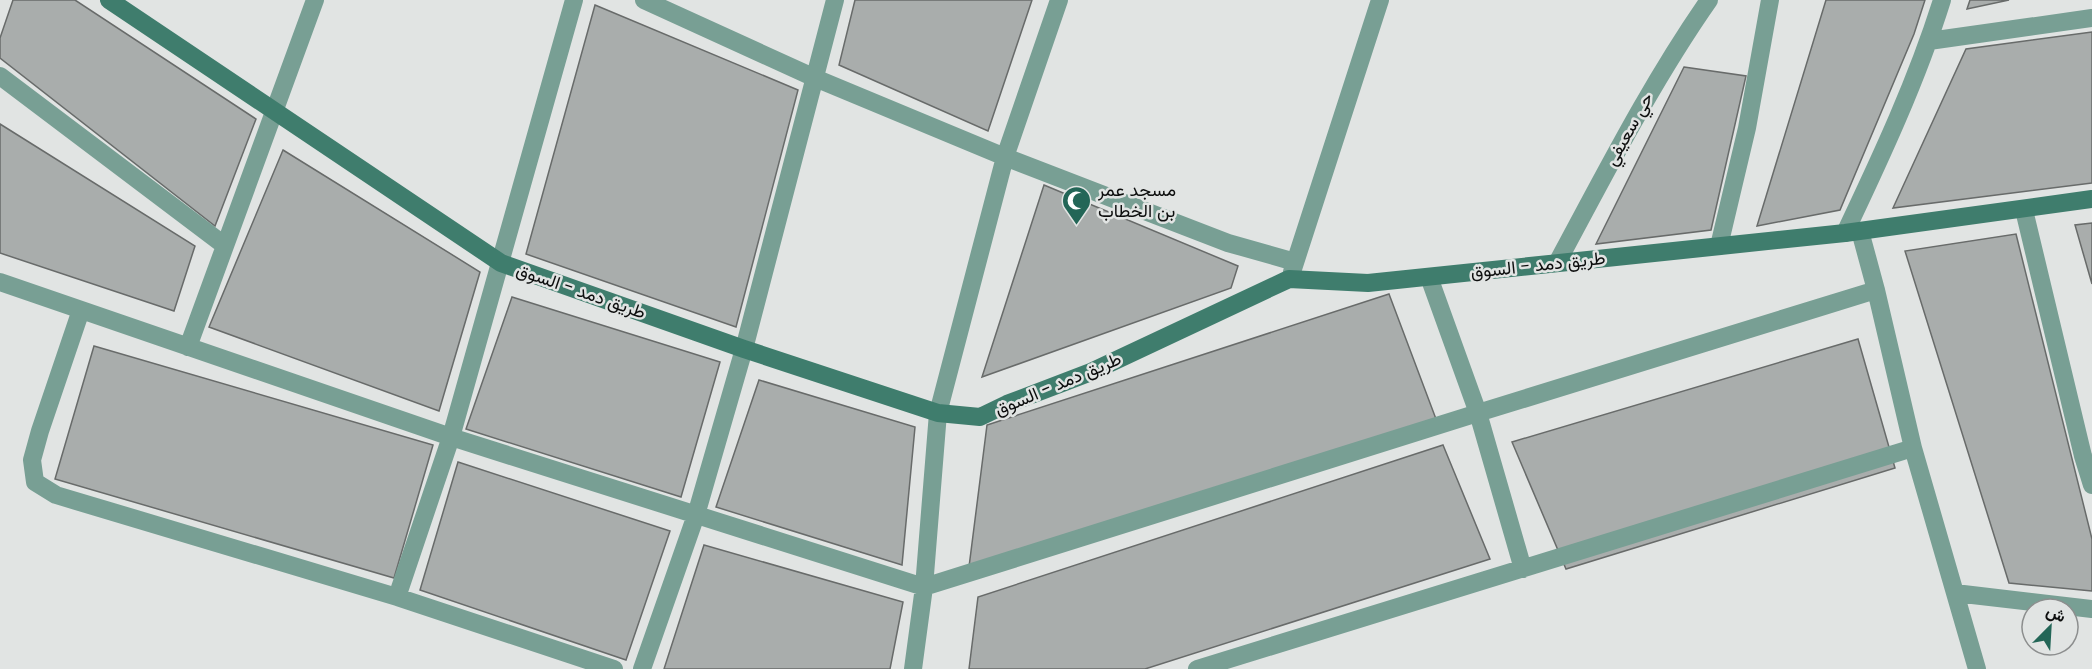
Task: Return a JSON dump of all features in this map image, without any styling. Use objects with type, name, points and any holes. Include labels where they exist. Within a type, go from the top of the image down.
[{"type":"main road","name":"طريق دمد - السوق","points":[[109,0],[501,263],[744,349],[938,413],[980,417],[1007,404],[1091,372],[1292,270],[1368,284],[1853,232],[2092,200]]},
{"type":"street","points":[[188,347],[315,0]]},
{"type":"street","points":[[398,597],[451,437],[574,0]]},
{"type":"street","points":[[644,0],[815,78],[1005,157],[1292,270],[1380,0]]},
{"type":"street","points":[[642,669],[696,515],[744,349],[835,0]]},
{"type":"street","points":[[913,669],[924,587],[938,413],[1005,157],[1059,0]]},
{"type":"street","name":"حي سعيفي","points":[[1557,263],[1675,48],[1709,0]]},
{"type":"street","points":[[1719,246],[1747,128],[1770,0]]},
{"type":"street","points":[[1942,0],[1929,41],[1877,166],[1853,232],[1876,290],[1913,448],[1977,669]]},
{"type":"street","points":[[1929,41],[2092,18]]},
{"type":"street","points":[[0,76],[224,245]]},
{"type":"street","points":[[2024,210],[2092,485]]},
{"type":"street","points":[[1430,277],[1478,413],[1523,569]]},
{"type":"street","points":[[0,282],[451,437],[924,587],[1876,290]]},
{"type":"street","points":[[81,310],[34,450],[32,460],[35,482],[56,495],[398,597],[614,669]]},
{"type":"street","points":[[1197,669],[1913,448]]},
{"type":"street","points":[[1955,593],[2092,609]]},
{"type":"building","points":[[13,0],[75,0],[256,119],[215,226],[0,58],[0,38]]},
{"type":"building","points":[[855,0],[1032,0],[988,131],[839,65]]},
{"type":"building","points":[[1826,0],[1925,0],[1914,34],[1840,210],[1757,226]]},
{"type":"building","points":[[1970,0],[2009,0],[1967,9]]},
{"type":"building","points":[[595,5],[798,90],[736,327],[526,254]]},
{"type":"building","points":[[2092,32],[2092,183],[1893,208],[1966,49]]},
{"type":"building","points":[[1684,67],[1746,76],[1711,230],[1596,244]]},
{"type":"building","points":[[0,124],[195,246],[174,311],[0,253]]},
{"type":"building","points":[[283,150],[480,272],[439,411],[209,327]]},
{"type":"building","points":[[1044,185],[1238,266],[1231,288],[982,377]]},
{"type":"building","points":[[2092,223],[2092,284],[2075,225]]},
{"type":"building","points":[[2016,234],[2092,539],[2092,591],[2009,583],[1905,251]]},
{"type":"building","points":[[1389,294],[1436,419],[969,567],[987,425]]},
{"type":"building","points":[[512,297],[720,362],[681,497],[466,429]]},
{"type":"building","points":[[1858,339],[1895,468],[1566,569],[1512,442]]},
{"type":"building","points":[[94,346],[433,445],[394,578],[55,479]]},
{"type":"building","points":[[759,380],[915,427],[902,565],[716,507]]},
{"type":"building","points":[[1443,445],[1490,559],[1145,669],[969,669],[978,597]]},
{"type":"building","points":[[458,462],[670,531],[626,660],[420,590]]},
{"type":"building","points":[[704,545],[903,602],[890,669],[664,669]]},
{"type":"place","name":"مسجد عمر بن الخطاب","points":[[1077,226]]}]
